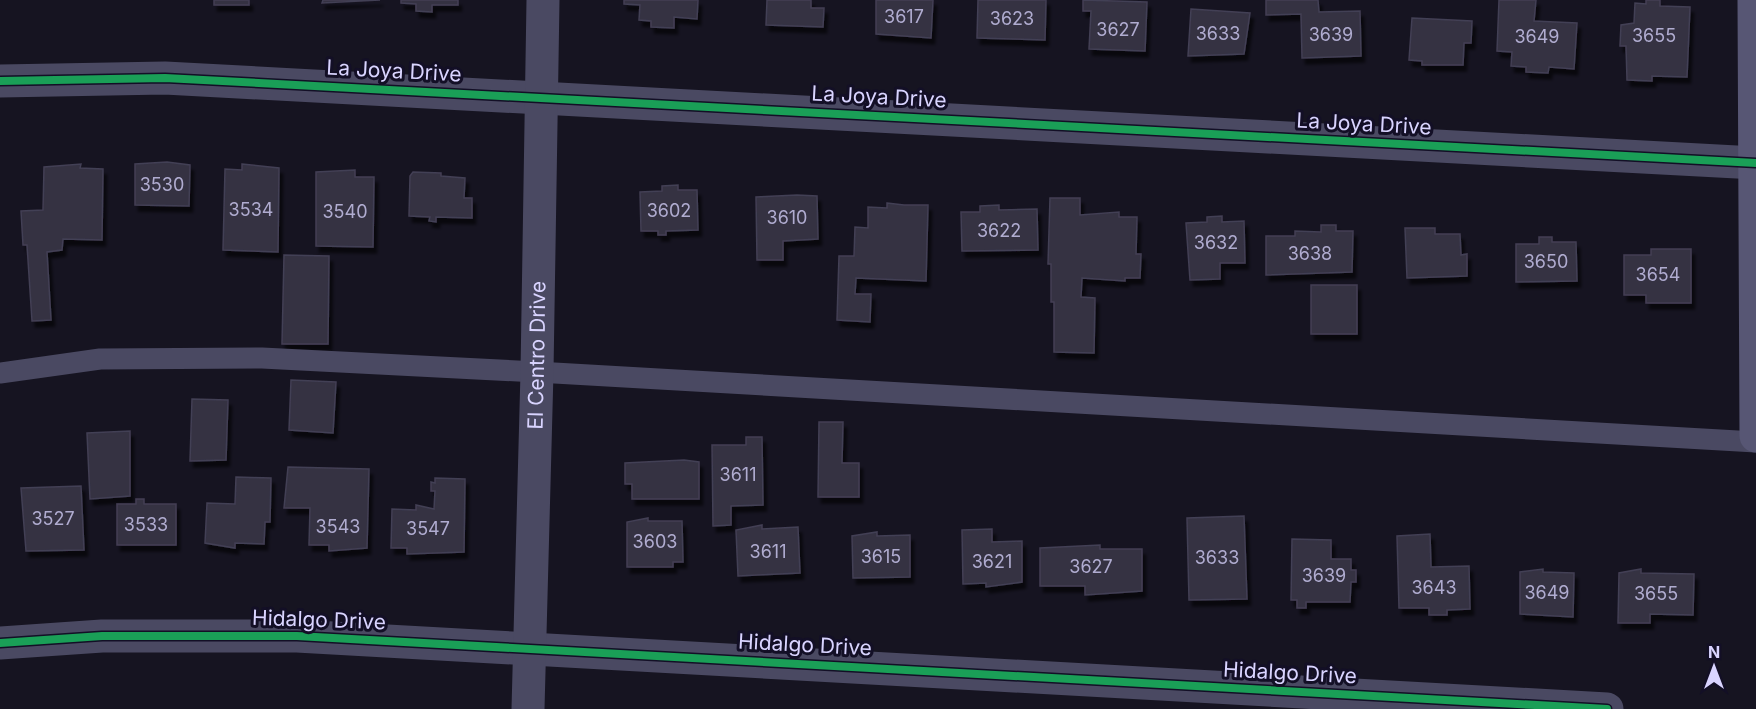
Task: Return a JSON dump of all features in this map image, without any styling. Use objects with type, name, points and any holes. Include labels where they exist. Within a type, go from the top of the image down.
[{"type":"main road","points":[[1754,0],[1756,436]]},
{"type":"street","name":"El Centro Drive","points":[[528,709],[537,372],[543,0]]},
{"type":"street","name":"La Joya Drive","points":[[0,81],[165,78],[1756,163]]},
{"type":"street","name":"Hidalgo Drive","points":[[0,643],[102,636],[297,636],[530,647],[1607,709]]},
{"type":"lane","points":[[0,373],[100,359],[262,358],[1756,442]]},
{"type":"building","points":[[214,0],[249,0],[249,5],[214,5]]},
{"type":"building","points":[[323,0],[380,0],[322,3]]},
{"type":"building","points":[[401,0],[458,0],[458,5],[432,5],[432,12],[416,11],[416,4],[401,3]]},
{"type":"building","points":[[624,0],[698,0],[697,19],[674,17],[674,28],[651,27],[651,21],[639,20],[640,5],[624,4]]},
{"type":"building","points":[[767,0],[811,0],[811,8],[824,8],[823,27],[766,25]]},
{"type":"building","points":[[876,0],[933,0],[931,38],[876,34]]},
{"type":"building","points":[[978,0],[1046,0],[1045,40],[977,38]]},
{"type":"building","points":[[1083,0],[1147,2],[1145,51],[1089,49],[1091,11],[1083,11]]},
{"type":"building","points":[[1266,0],[1318,0],[1319,12],[1360,11],[1361,56],[1302,58],[1301,14],[1266,15]]},
{"type":"building","points":[[1499,0],[1536,0],[1534,21],[1577,23],[1574,69],[1549,67],[1548,73],[1526,72],[1526,67],[1511,66],[1512,52],[1497,51]]},
{"type":"building","points":[[1646,0],[1660,0],[1660,6],[1690,7],[1687,77],[1652,76],[1652,81],[1627,80],[1626,46],[1620,46],[1621,25],[1634,23],[1635,3],[1646,4]]},
{"type":"building","points":[[1191,9],[1250,13],[1244,54],[1188,56]]},
{"type":"building","points":[[1412,18],[1472,21],[1471,43],[1464,43],[1463,65],[1422,65],[1422,61],[1409,60]]},
{"type":"building","points":[[167,162],[190,165],[189,206],[135,205],[135,164]]},
{"type":"building","points":[[81,164],[80,168],[103,169],[102,240],[63,239],[62,250],[47,252],[51,320],[32,321],[27,245],[23,245],[21,211],[43,210],[44,167]]},
{"type":"building","points":[[242,164],[279,168],[278,252],[223,250],[225,169],[242,170]]},
{"type":"building","points":[[355,170],[355,177],[374,177],[373,247],[316,246],[316,172]]},
{"type":"building","points":[[413,172],[441,173],[441,176],[465,178],[464,198],[472,198],[472,218],[436,217],[436,222],[429,221],[430,217],[409,216],[410,176]]},
{"type":"building","points":[[678,185],[678,190],[697,190],[698,230],[666,231],[666,235],[658,235],[658,231],[641,231],[640,192],[662,191],[662,186]]},
{"type":"building","points":[[817,196],[818,239],[783,241],[783,260],[757,260],[756,197]]},
{"type":"building","points":[[1050,198],[1080,198],[1080,215],[1119,212],[1119,217],[1137,217],[1136,254],[1141,254],[1140,278],[1125,278],[1125,281],[1082,278],[1081,297],[1095,298],[1094,353],[1054,352],[1054,302],[1051,302],[1051,264],[1048,264]]},
{"type":"building","points":[[887,203],[928,205],[926,281],[856,278],[855,294],[871,294],[870,322],[837,320],[839,256],[854,256],[855,227],[868,228],[868,207],[887,208]]},
{"type":"building","points":[[999,205],[999,210],[1037,209],[1038,250],[962,251],[961,212],[980,212],[980,206]]},
{"type":"building","points":[[1222,216],[1222,222],[1244,221],[1245,263],[1220,263],[1220,279],[1190,280],[1186,223],[1207,222],[1207,217]]},
{"type":"building","points":[[1321,225],[1336,225],[1336,231],[1353,231],[1352,272],[1266,275],[1266,236],[1295,236],[1295,231],[1321,232]]},
{"type":"building","points":[[1405,228],[1435,228],[1435,234],[1460,234],[1461,255],[1467,254],[1467,276],[1407,278]]},
{"type":"building","points":[[1539,237],[1552,237],[1552,242],[1576,242],[1577,281],[1516,282],[1516,244],[1539,244]]},
{"type":"building","points":[[1651,249],[1691,249],[1691,303],[1646,303],[1646,295],[1624,295],[1624,255],[1651,255]]},
{"type":"building","points":[[284,255],[329,256],[328,344],[282,344]]},
{"type":"building","points":[[1311,285],[1357,285],[1357,334],[1311,334]]},
{"type":"building","points":[[291,380],[336,382],[333,433],[289,430]]},
{"type":"building","points":[[192,399],[228,400],[226,460],[190,461]]},
{"type":"building","points":[[819,422],[843,422],[842,463],[859,463],[859,497],[818,497]]},
{"type":"building","points":[[130,431],[130,496],[90,499],[87,433]]},
{"type":"building","points":[[746,437],[762,437],[763,505],[731,506],[731,525],[713,526],[712,445],[746,445]]},
{"type":"building","points":[[684,460],[699,462],[699,499],[632,499],[632,484],[625,484],[625,463]]},
{"type":"building","points":[[288,467],[369,469],[367,548],[329,551],[329,545],[309,545],[310,508],[284,508]]},
{"type":"building","points":[[236,477],[271,478],[270,522],[265,522],[264,544],[235,543],[235,548],[205,543],[207,503],[235,504]]},
{"type":"building","points":[[435,478],[465,479],[464,552],[407,554],[407,548],[391,548],[392,509],[416,510],[416,505],[434,509],[435,491],[431,491],[431,482],[435,483]]},
{"type":"building","points":[[81,486],[84,550],[26,551],[21,488]]},
{"type":"building","points":[[136,499],[144,499],[144,504],[176,504],[176,545],[117,545],[117,504],[136,504]]},
{"type":"building","points":[[1244,516],[1247,599],[1189,600],[1187,518]]},
{"type":"building","points":[[648,518],[648,521],[682,521],[683,562],[673,562],[673,567],[627,567],[627,522]]},
{"type":"building","points":[[762,525],[762,529],[798,527],[800,573],[738,576],[736,530]]},
{"type":"building","points":[[992,529],[992,542],[1022,541],[1022,582],[986,587],[986,583],[963,584],[962,530]]},
{"type":"building","points":[[877,532],[877,536],[910,535],[910,577],[853,578],[852,536]]},
{"type":"building","points":[[1430,534],[1431,567],[1469,566],[1470,609],[1447,610],[1447,615],[1429,615],[1429,608],[1399,608],[1397,536]]},
{"type":"building","points":[[1292,539],[1331,540],[1331,559],[1351,559],[1351,570],[1356,570],[1356,582],[1351,582],[1350,602],[1306,602],[1306,608],[1297,608],[1297,600],[1291,600]]},
{"type":"building","points":[[1100,545],[1100,549],[1142,549],[1142,591],[1085,595],[1085,586],[1040,586],[1040,548]]},
{"type":"building","points":[[1543,569],[1543,572],[1574,573],[1573,617],[1520,614],[1520,572]]},
{"type":"building","points":[[1641,569],[1641,573],[1694,574],[1693,615],[1650,614],[1650,623],[1618,623],[1619,573]]},
{"type":"cycle path","points":[[0,81],[165,78],[1756,163]]},
{"type":"cycle path","points":[[0,643],[102,636],[297,636],[1607,709]]}]
